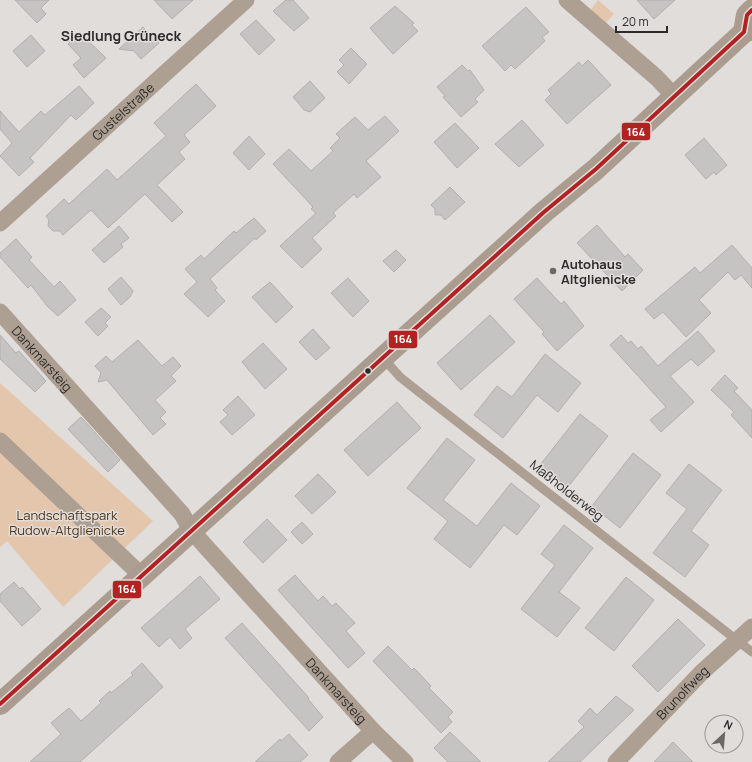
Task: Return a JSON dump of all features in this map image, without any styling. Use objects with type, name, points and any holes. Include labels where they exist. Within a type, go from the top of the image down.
[{"type":"main road","points":[[0,704],[544,212],[596,169],[674,96],[748,30],[747,15],[752,10]]},
{"type":"street","name":"Gustelstraße","points":[[0,223],[246,0]]},
{"type":"street","points":[[576,2],[657,78],[674,96]]},
{"type":"street","name":"Dankmarsteig","points":[[0,312],[176,507],[191,530],[373,731],[405,762]]},
{"type":"street","points":[[0,441],[142,576]]},
{"type":"street","name":"Brunolfweg","points":[[616,762],[702,672],[752,627]]},
{"type":"street","points":[[338,762],[373,731]]},
{"type":"lane","name":"Maßholderweg","points":[[383,358],[400,377],[752,652]]},
{"type":"green space","points":[[598,0],[614,14],[606,23],[590,11]]},
{"type":"green space","name":"Landschaftspark Rudow-Altglienicke","points":[[0,383],[153,521],[63,607],[7,541],[0,547]]},
{"type":"building","points":[[15,0],[49,0],[41,8],[46,14],[37,23]]},
{"type":"building","points":[[154,0],[193,0],[172,19]]},
{"type":"building","points":[[286,0],[293,0],[309,18],[294,31],[273,11]]},
{"type":"building","points":[[637,0],[675,0],[654,19]]},
{"type":"building","points":[[395,6],[414,23],[412,25],[418,31],[393,54],[370,28]]},
{"type":"building","points":[[526,7],[549,32],[542,37],[545,41],[515,69],[511,65],[505,71],[482,46]]},
{"type":"building","points":[[256,20],[275,40],[259,55],[240,34]]},
{"type":"building","points":[[143,27],[159,43],[141,59],[134,51],[119,49]]},
{"type":"building","points":[[80,33],[106,58],[84,78],[73,65],[81,58],[68,44]]},
{"type":"building","points":[[31,35],[45,51],[27,67],[13,51]]},
{"type":"building","points":[[351,48],[367,64],[349,84],[337,72],[344,65],[339,60]]},
{"type":"building","points":[[588,60],[611,85],[567,124],[545,100],[551,94],[548,90],[579,62],[582,66]]},
{"type":"building","points":[[462,65],[468,71],[470,70],[484,90],[475,99],[478,102],[461,117],[443,97],[445,96],[437,87]]},
{"type":"building","points":[[310,81],[325,98],[310,112],[304,110],[293,97]]},
{"type":"building","points":[[196,84],[216,106],[184,135],[190,142],[179,152],[185,159],[157,185],[183,212],[172,222],[145,194],[108,228],[91,210],[63,235],[60,231],[53,231],[48,226],[49,220],[46,216],[64,199],[69,204],[107,169],[117,180],[166,136],[154,123]]},
{"type":"building","points":[[79,86],[94,103],[76,120],[71,115],[30,158],[34,162],[19,176],[0,156],[12,143],[0,129],[0,111],[19,132],[41,111],[45,115]]},
{"type":"building","points":[[385,116],[399,131],[366,161],[381,177],[357,198],[354,194],[333,213],[336,216],[312,238],[322,249],[302,268],[280,246],[316,213],[311,209],[313,207],[273,164],[289,149],[311,171],[333,151],[330,148],[340,138],[336,134],[355,117],[368,130]]},
{"type":"building","points":[[522,120],[544,145],[519,167],[495,144]]},
{"type":"building","points":[[455,123],[479,148],[457,168],[434,142]]},
{"type":"building","points":[[249,136],[265,154],[249,170],[233,153]]},
{"type":"building","points":[[704,138],[727,165],[716,175],[714,172],[706,179],[685,155]]},
{"type":"building","points":[[450,187],[465,202],[445,220],[441,215],[435,215],[435,209],[431,205]]},
{"type":"building","points":[[254,218],[266,231],[256,240],[255,238],[210,279],[217,288],[215,290],[225,301],[208,317],[184,294],[197,282],[185,269],[201,255],[204,259],[234,231],[236,233]]},
{"type":"building","points":[[597,225],[625,257],[628,254],[643,270],[622,291],[577,243]]},
{"type":"building","points":[[119,226],[129,238],[121,244],[123,247],[104,263],[92,250]]},
{"type":"building","points":[[16,239],[32,257],[29,260],[54,287],[60,281],[76,300],[58,316],[48,307],[31,285],[28,288],[0,257],[0,253]]},
{"type":"building","points":[[732,245],[752,268],[752,288],[741,275],[735,280],[728,272],[699,300],[711,313],[686,337],[663,312],[654,319],[645,309],[695,267],[700,273]]},
{"type":"building","points":[[396,250],[406,260],[394,272],[383,261]]},
{"type":"building","points":[[121,277],[133,291],[130,297],[121,305],[108,289]]},
{"type":"building","points":[[348,278],[369,301],[353,317],[331,293]]},
{"type":"building","points":[[537,278],[561,304],[564,301],[584,326],[557,351],[542,334],[544,332],[514,299]]},
{"type":"building","points":[[270,282],[293,307],[276,323],[252,297]]},
{"type":"building","points":[[101,308],[111,317],[105,323],[108,326],[98,336],[85,322]]},
{"type":"building","points":[[490,315],[515,342],[461,390],[437,363]]},
{"type":"building","points":[[313,329],[330,348],[316,360],[299,342]]},
{"type":"building","points":[[698,331],[715,351],[698,366],[691,359],[670,376],[694,402],[661,432],[650,420],[666,407],[610,345],[621,335],[628,343],[631,341],[638,349],[641,346],[658,366]]},
{"type":"building","points":[[0,335],[16,353],[19,351],[46,381],[35,392],[0,359]]},
{"type":"building","points":[[138,340],[162,366],[173,357],[181,366],[171,376],[176,381],[155,400],[166,412],[160,418],[166,424],[153,435],[107,380],[98,382],[101,373],[95,366],[106,356],[112,362]]},
{"type":"building","points":[[263,343],[287,369],[265,389],[242,362]]},
{"type":"building","points":[[545,354],[581,383],[558,412],[537,395],[503,438],[474,415],[497,386],[512,397]]},
{"type":"building","points":[[725,375],[738,388],[734,391],[752,410],[752,438],[731,415],[734,412],[711,390]]},
{"type":"building","points":[[238,396],[255,415],[232,435],[220,422],[228,415],[223,410]]},
{"type":"building","points":[[397,402],[421,428],[368,476],[344,450]]},
{"type":"building","points":[[580,414],[608,436],[568,487],[540,465]]},
{"type":"building","points":[[81,417],[120,460],[108,472],[68,429]]},
{"type":"building","points":[[447,438],[475,460],[443,500],[477,526],[511,483],[540,506],[517,535],[504,525],[470,568],[434,539],[448,521],[407,488]]},
{"type":"building","points":[[633,453],[661,475],[620,528],[592,506]]},
{"type":"building","points":[[689,464],[722,490],[691,531],[709,545],[685,577],[653,553],[687,509],[666,493]]},
{"type":"building","points":[[318,474],[336,492],[312,514],[295,496]]},
{"type":"building","points":[[267,519],[287,540],[263,563],[243,542]]},
{"type":"building","points":[[302,522],[313,534],[302,544],[291,532]]},
{"type":"building","points":[[564,525],[593,548],[559,592],[580,608],[557,637],[521,609],[555,565],[541,554]]},
{"type":"building","points":[[295,575],[318,601],[323,596],[332,606],[336,603],[355,623],[346,631],[365,653],[348,668],[278,590]]},
{"type":"building","points":[[200,576],[220,599],[185,629],[192,638],[180,649],[170,637],[159,647],[141,628]]},
{"type":"building","points":[[626,577],[654,600],[614,651],[585,628]]},
{"type":"building","points":[[14,582],[20,589],[22,587],[41,609],[22,626],[0,601],[0,594]]},
{"type":"building","points":[[678,619],[705,645],[658,692],[632,666]]},
{"type":"building","points":[[242,623],[309,698],[308,699],[323,717],[309,731],[225,638]]},
{"type":"building","points":[[388,646],[412,670],[414,668],[431,686],[429,688],[453,712],[448,717],[452,722],[441,733],[373,661]]},
{"type":"building","points":[[142,663],[163,687],[80,762],[30,762],[61,734],[51,723],[69,708],[81,721],[101,703],[99,701],[110,691],[111,693],[133,675],[131,673]]},
{"type":"building","points":[[616,696],[634,710],[580,762],[548,762],[584,727],[578,721],[590,708],[597,715]]},
{"type":"building","points":[[450,732],[481,762],[448,762],[434,748]]},
{"type":"building","points":[[289,734],[308,755],[300,762],[255,762],[280,739],[281,741]]},
{"type":"building","points":[[673,742],[693,762],[654,762]]},
{"type":"transit line","name":"164","points":[[0,704],[544,212],[596,169],[744,32],[747,15],[752,10]]},
{"type":"place","name":"Autohaus Altglienicke","points":[[553,271]]},
{"type":"district","name":"Siedlung Grüneck","points":[[121,35]]}]
